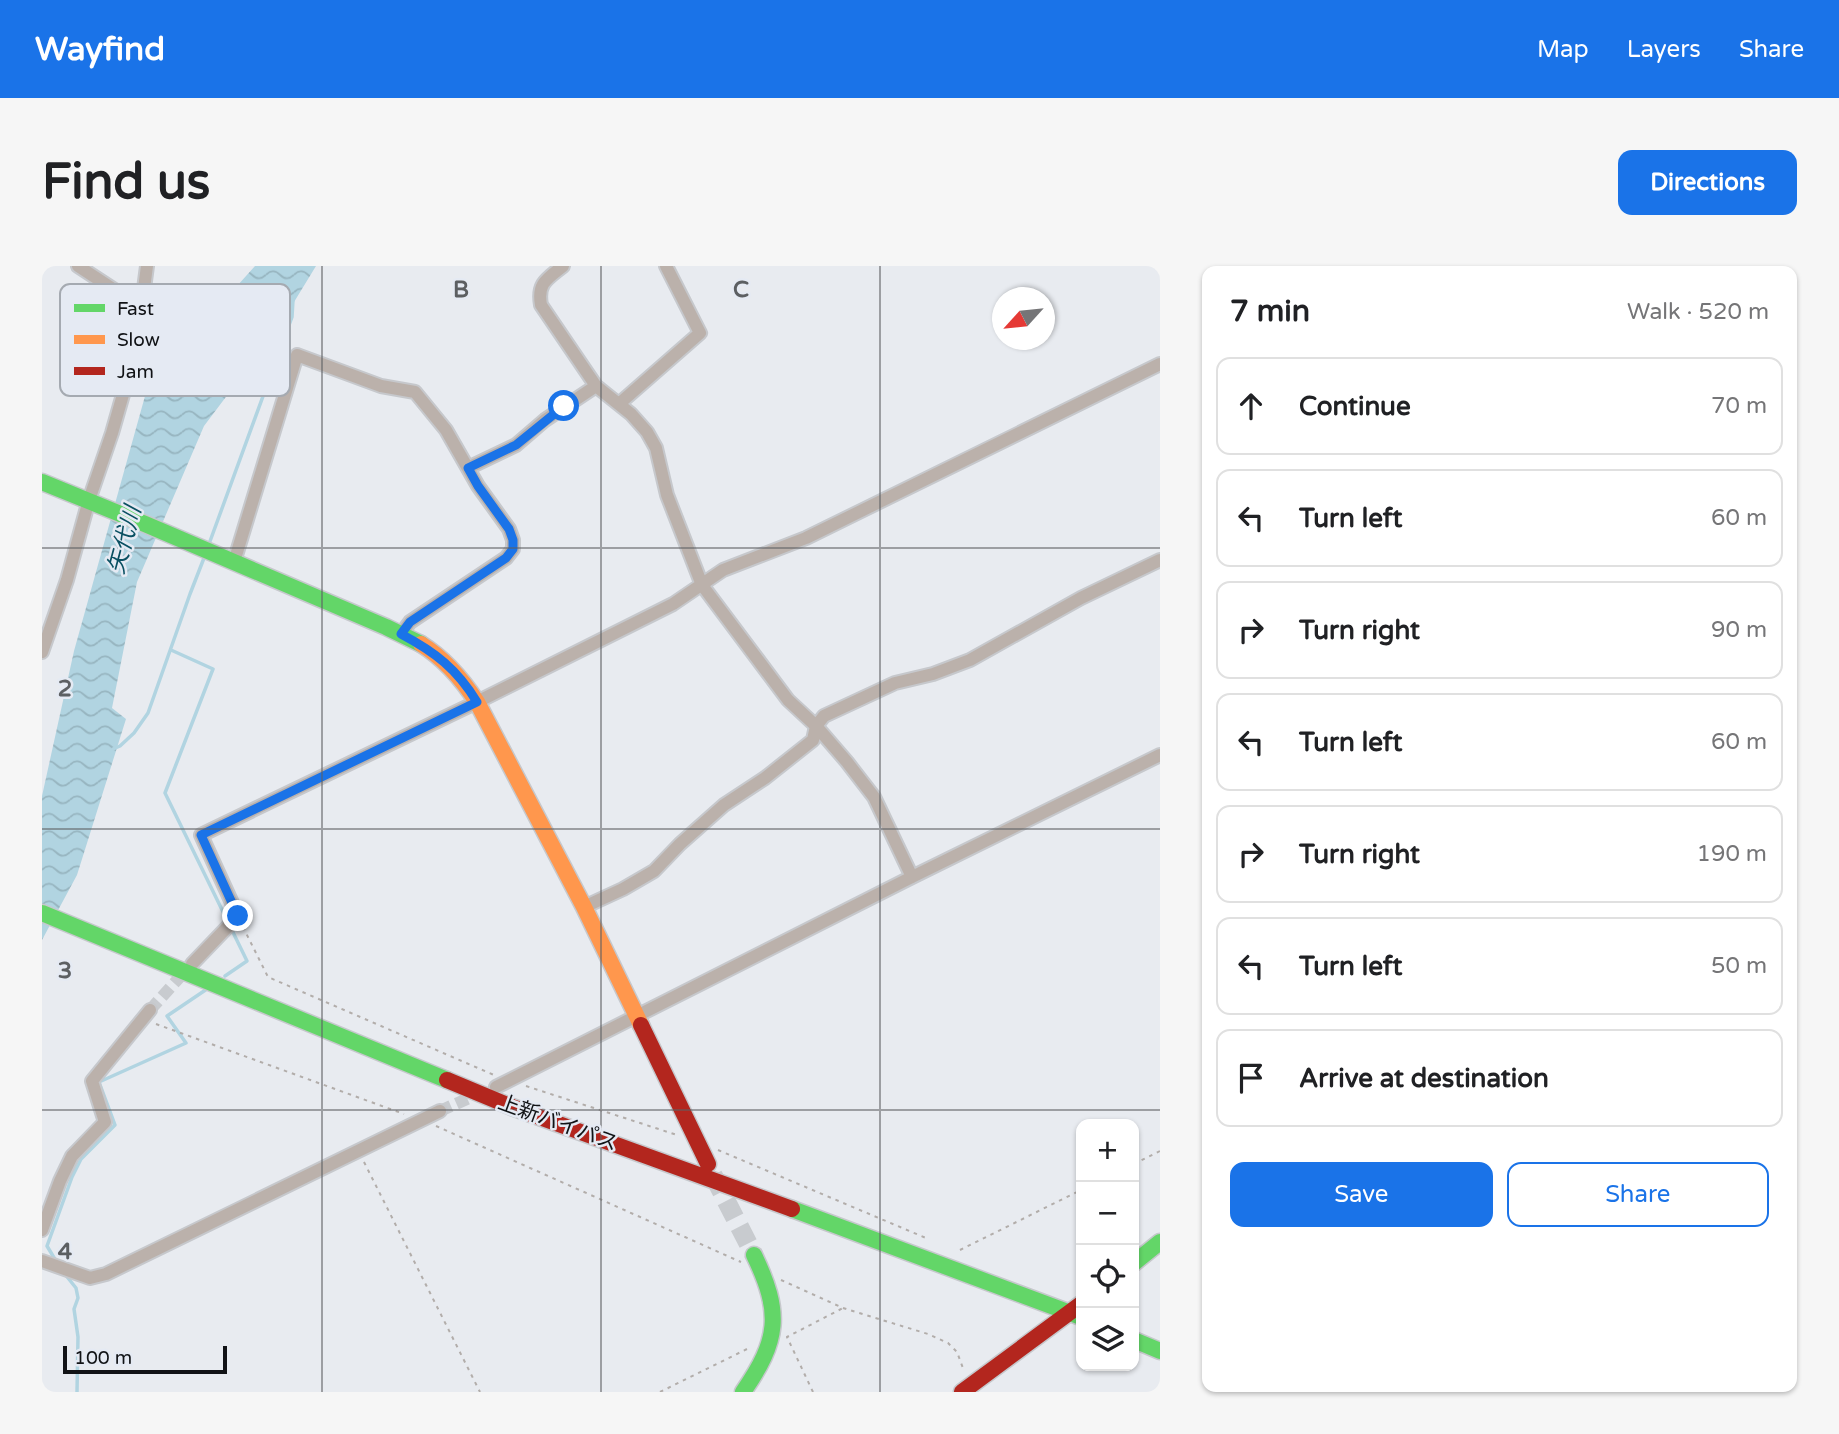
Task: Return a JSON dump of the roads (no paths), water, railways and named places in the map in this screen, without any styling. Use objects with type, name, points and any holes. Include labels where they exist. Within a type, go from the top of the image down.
[{"type":"main road","points":[[42,482],[401,634],[439,657],[459,675],[477,702],[584,907],[708,1164]]},
{"type":"main road","name":"上新バイパス","points":[[42,913],[512,1107],[1076,1310]]},
{"type":"main road","points":[[1139,1259],[1160,1242]]},
{"type":"main road","points":[[743,1392],[761,1366],[770,1338],[774,1311],[763,1272],[754,1255]]},
{"type":"main road","points":[[966,1389],[1076,1312]]},
{"type":"main road","points":[[1139,1342],[1160,1351]]},
{"type":"street","points":[[78,266],[105,284]]},
{"type":"street","points":[[145,284],[147,266]]},
{"type":"street","points":[[563,266],[540,287],[541,305],[596,386],[620,403],[647,432],[656,448],[667,495],[702,585],[788,700],[816,726],[874,797],[912,877]]},
{"type":"street","points":[[620,403],[700,333],[666,266]]},
{"type":"street","points":[[290,376],[297,355],[381,386],[415,392],[446,430],[478,486],[509,529],[513,549],[506,558],[410,622],[401,634]]},
{"type":"street","points":[[192,964],[238,916],[201,835],[673,604],[723,570],[806,538],[1160,363]]},
{"type":"street","points":[[468,468],[516,445],[545,420],[596,386]]},
{"type":"street","points":[[42,652],[92,502],[122,396]]},
{"type":"street","points":[[230,560],[284,396]]},
{"type":"street","points":[[584,907],[624,889],[654,871],[724,805],[765,778],[813,740],[816,726],[824,716],[895,683],[942,671],[970,660],[1082,598],[1160,560]]},
{"type":"street","points":[[496,1087],[1160,755]]},
{"type":"street","points":[[42,1230],[72,1156],[105,1122],[92,1081],[146,1014]]},
{"type":"street","points":[[42,1261],[81,1276],[98,1277],[440,1111]]},
{"type":"water","points":[[255,266],[316,266],[290,309],[290,284],[239,284]]},
{"type":"water","name":"矢代川","points":[[145,396],[227,396],[204,426],[137,582],[112,708],[126,719],[77,875],[42,940],[42,796],[74,651]]},
{"type":"waterway","points":[[290,322],[293,300]]},
{"type":"waterway","points":[[209,544],[263,396]]},
{"type":"waterway","points":[[113,749],[134,733],[148,713],[204,558]]},
{"type":"waterway","points":[[171,650],[213,669],[165,793],[247,961],[225,976]]},
{"type":"waterway","points":[[56,1261],[47,1246],[72,1177],[81,1159],[115,1125],[99,1082],[186,1043],[167,1016],[207,989]]},
{"type":"waterway","points":[[64,1273],[76,1288],[78,1298],[74,1309],[78,1337],[77,1392]]},
{"type":"tunnel","points":[[150,1010],[188,968]]},
{"type":"tunnel","points":[[440,1111],[478,1094]]},
{"type":"tunnel","points":[[713,1175],[754,1255]]}]
